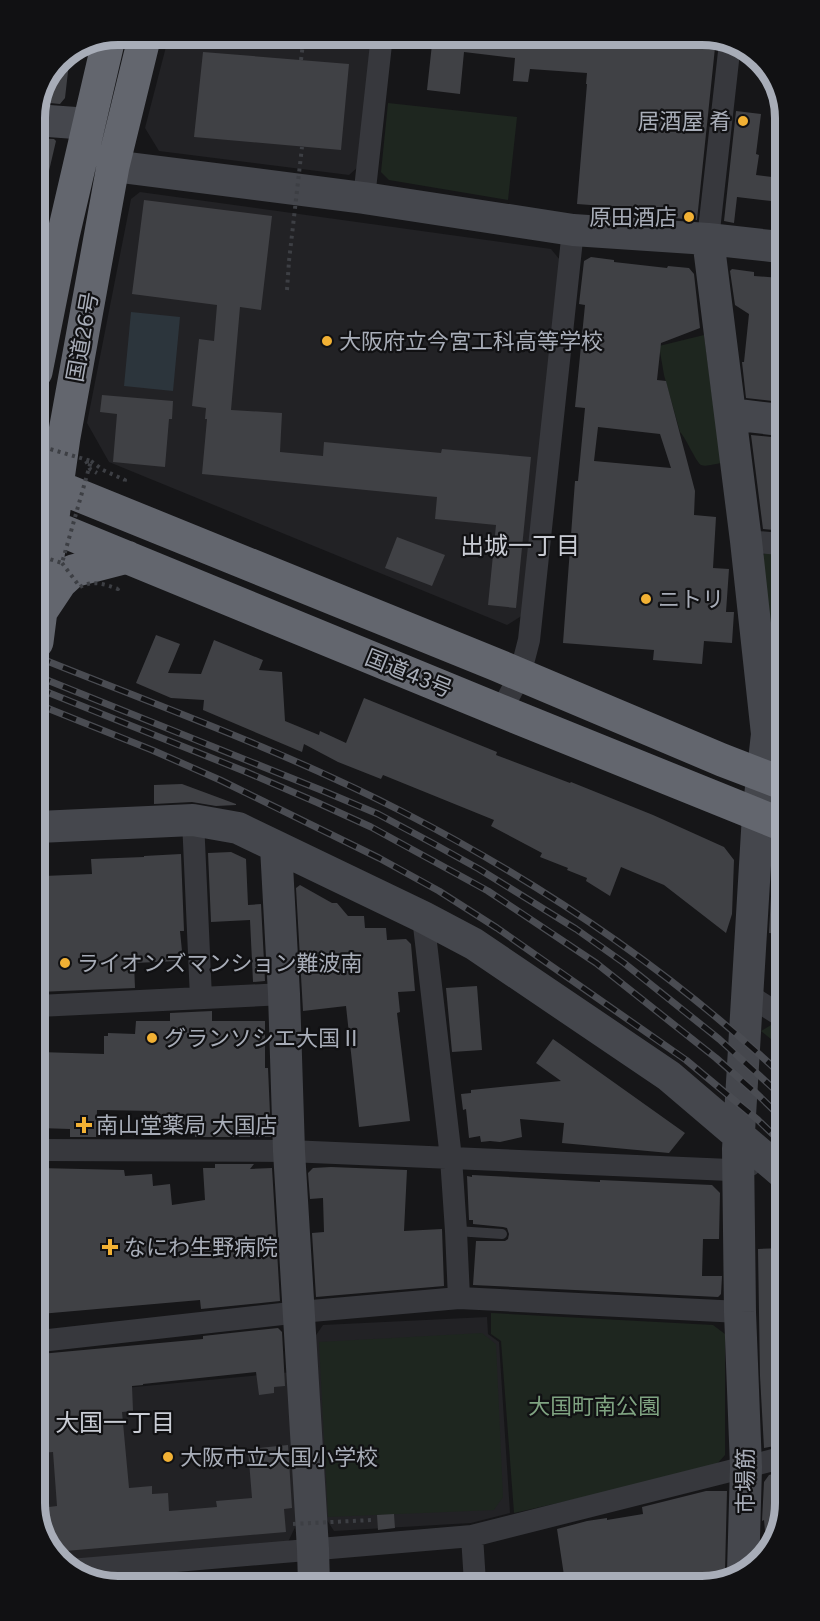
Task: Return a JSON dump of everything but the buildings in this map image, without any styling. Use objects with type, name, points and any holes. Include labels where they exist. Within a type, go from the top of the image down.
[{"type":"highway","name":"国道26号","points":[[45,502],[46,482],[113,166],[142,45]]},
{"type":"highway","name":"国道26号","points":[[45,280],[49,239],[89,124],[107,46]]},
{"type":"highway","name":"国道43号","points":[[46,482],[773,780]]},
{"type":"highway","name":"国道43号","points":[[45,524],[124,571],[501,711],[770,820]]},
{"type":"highway","points":[[45,614],[60,582],[73,571],[124,571]]},
{"type":"street","points":[[364,198],[381,45]]},
{"type":"street","points":[[708,239],[729,51]]},
{"type":"street","points":[[45,121],[89,124]]},
{"type":"street","points":[[113,166],[364,198],[573,230],[708,239],[775,246]]},
{"type":"street","points":[[501,711],[520,675],[529,640],[573,230]]},
{"type":"street","name":"市場筋","points":[[708,239],[746,541],[772,680],[767,734],[773,780],[770,820],[747,994],[739,1135],[740,1312],[746,1467],[743,1563]]},
{"type":"street","points":[[730,414],[775,419]]},
{"type":"street","points":[[746,541],[775,543]]},
{"type":"street","points":[[193,820],[201,998]]},
{"type":"street","points":[[45,827],[193,820],[238,828],[474,944],[669,1076],[775,1166]]},
{"type":"street","points":[[276,848],[289,1151],[314,1576]]},
{"type":"street","points":[[423,917],[451,1158],[459,1298]]},
{"type":"street","points":[[45,1006],[284,994]]},
{"type":"street","points":[[747,994],[775,1012]]},
{"type":"street","points":[[45,1150],[289,1151],[730,1170],[775,1167]]},
{"type":"street","points":[[45,1340],[300,1312],[459,1298],[740,1312]]},
{"type":"street","points":[[87,1569],[472,1536],[775,1460]]},
{"type":"street","points":[[472,1536],[475,1576]]},
{"type":"lane","points":[[456,1232],[502,1234]]},
{"type":"path","points":[[301,60],[303,45]]},
{"type":"path","points":[[287,290],[302,147]]},
{"type":"path","points":[[45,448],[91,461],[125,480],[123,485],[108,478]]},
{"type":"path","points":[[82,451],[83,458],[90,469],[100,475]]},
{"type":"path","points":[[63,563],[91,461]]},
{"type":"path","points":[[45,557],[63,563],[80,587],[88,583],[98,583],[118,589],[124,571]]},
{"type":"path","points":[[293,1524],[371,1520]]},
{"type":"shaded area","points":[[166,45],[371,45],[358,167],[349,175],[159,151],[145,128]]},
{"type":"shaded area","name":"大阪府立今宮工科高等学校","points":[[140,192],[551,249],[560,260],[523,615],[507,625],[109,462],[87,423],[131,199]]},
{"type":"shaded area","points":[[131,312],[180,317],[173,391],[124,386]]},
{"type":"shaded area","name":"大阪市立大国小学校","points":[[487,1317],[488,1334],[499,1342],[510,1513],[471,1523],[334,1531],[325,1517],[314,1338],[323,1325]]},
{"type":"shaded area","name":"大阪市立大国小学校","points":[[292,1372],[300,1517],[288,1542],[75,1562],[66,1555],[55,1540],[46,1517],[45,1396]]},
{"type":"green space","points":[[388,103],[517,117],[508,200],[389,180],[381,172]]},
{"type":"green space","points":[[704,335],[721,463],[705,466],[699,463],[680,432],[664,375],[659,346]]},
{"type":"green space","points":[[766,552],[775,553],[775,669],[772,667],[758,561]]},
{"type":"green space","points":[[771,1025],[775,1028],[775,1042],[761,1031]]},
{"type":"green space","name":"大国町南公園","points":[[491,1313],[713,1325],[725,1334],[725,1455],[717,1464],[660,1480],[514,1513],[501,1341],[491,1334]]},
{"type":"green space","name":"大阪市立大国小学校","points":[[482,1333],[496,1344],[503,1497],[494,1510],[328,1517],[319,1342]]},
{"type":"railway","points":[[45,660],[312,769],[357,789],[452,838],[503,867],[601,930],[695,1000],[775,1069]]},
{"type":"railway","points":[[45,679],[378,814],[479,869],[576,929],[624,963],[719,1039],[775,1090]]},
{"type":"railway","points":[[45,691],[316,802],[371,827],[488,891],[596,963],[716,1058],[775,1111]]},
{"type":"railway","points":[[45,707],[220,780],[379,858],[439,891],[497,928],[686,1060],[775,1136]]},
{"type":"place","name":"居酒屋 肴","points":[[743,121]]},
{"type":"place","name":"原田酒店","points":[[689,217]]},
{"type":"place","name":"大阪府立今宮工科高等学校","points":[[327,341]]},
{"type":"place","name":"ニトリ","points":[[646,599]]},
{"type":"place","name":"ライオンズマンション難波南","points":[[65,963]]},
{"type":"place","name":"グランソシエ大国Ⅱ","points":[[152,1038]]},
{"type":"place","name":"南山堂薬局 大国店","points":[[84,1125]]},
{"type":"place","name":"なにわ生野病院","points":[[110,1247]]},
{"type":"place","name":"大阪市立大国小学校","points":[[168,1457]]},
{"type":"district","name":"出城一丁目","points":[[520,546]]},
{"type":"district","name":"大国一丁目","points":[[115,1423]]}]
